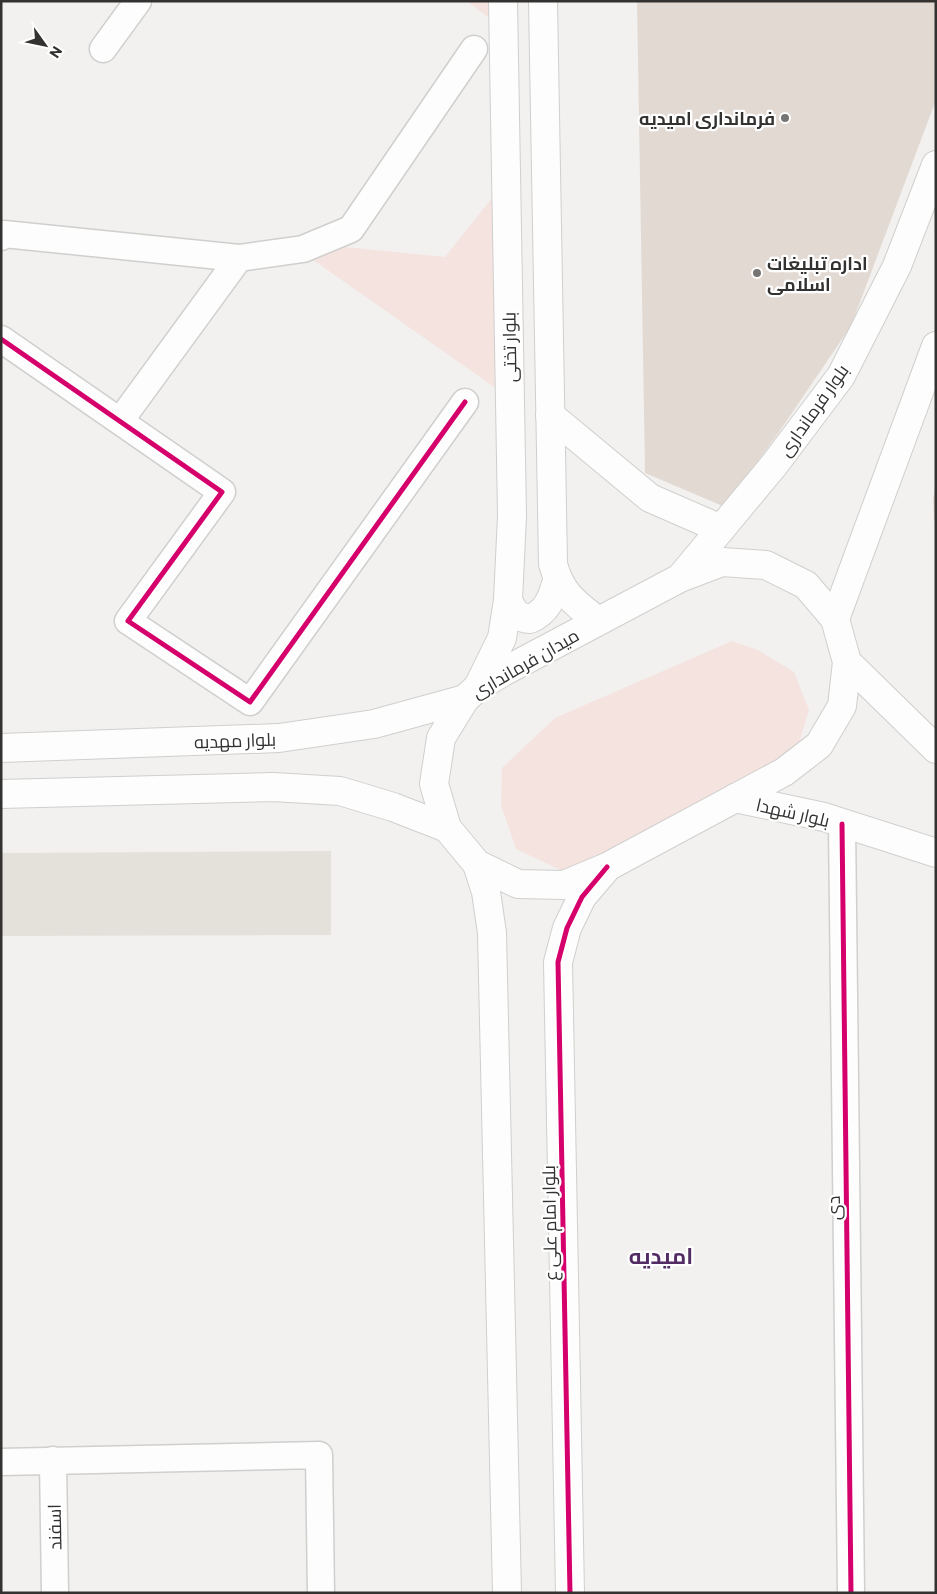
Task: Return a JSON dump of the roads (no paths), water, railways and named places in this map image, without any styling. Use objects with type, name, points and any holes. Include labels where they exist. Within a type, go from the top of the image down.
[{"type":"street","points":[[103,49],[138,1]]},
{"type":"street","name":"بلوار تختی","points":[[472,693],[502,638],[508,600],[512,516],[503,1]]},
{"type":"street","points":[[543,1],[553,564],[557,581],[573,601],[598,621]]},
{"type":"street","points":[[1,237],[4,234],[239,258],[303,249],[351,229],[474,49]]},
{"type":"street","name":"بلوار فرمانداری","points":[[680,578],[774,465],[840,376],[897,266],[936,165]]},
{"type":"street","points":[[120,421],[239,258]]},
{"type":"street","points":[[1,339],[222,492],[128,622],[250,702],[465,402]]},
{"type":"street","points":[[835,619],[936,346]]},
{"type":"street","points":[[550,415],[650,498],[721,529]]},
{"type":"street","name":"میدان فرمانداری","points":[[722,562],[766,565],[806,585],[835,619],[847,662],[842,706],[819,745],[784,772],[607,868],[564,885],[518,884],[477,864],[447,828],[434,784],[440,738],[472,693],[598,621],[680,578],[722,562]]},
{"type":"street","points":[[508,600],[517,615],[530,619],[540,615],[549,603],[557,581]]},
{"type":"street","points":[[847,662],[936,749]]},
{"type":"street","name":"بلوار مهدیه","points":[[2,748],[279,738],[374,724],[472,693]]},
{"type":"street","points":[[1,794],[273,787],[340,791],[393,807],[447,828]]},
{"type":"street","name":"بلوار شهدا","points":[[736,798],[824,817],[936,853]]},
{"type":"street","name":"دی","points":[[842,824],[851,1593]]},
{"type":"street","points":[[477,864],[486,892],[492,933],[507,1593]]},
{"type":"street","name":"بلوار امام علی ع","points":[[570,1593],[558,962],[568,928],[582,897],[607,868]]},
{"type":"street","points":[[1,1462],[318,1455],[321,1593]]},
{"type":"street","name":"اسفند","points":[[53,1460],[55,1593]]},
{"type":"place","name":"فرمانداری امیدیه","points":[[785,118]]},
{"type":"place","name":"اداره تبلیغات اسلامی","points":[[757,273]]},
{"type":"district","name":"امیدیه","points":[[661,1255]]}]
